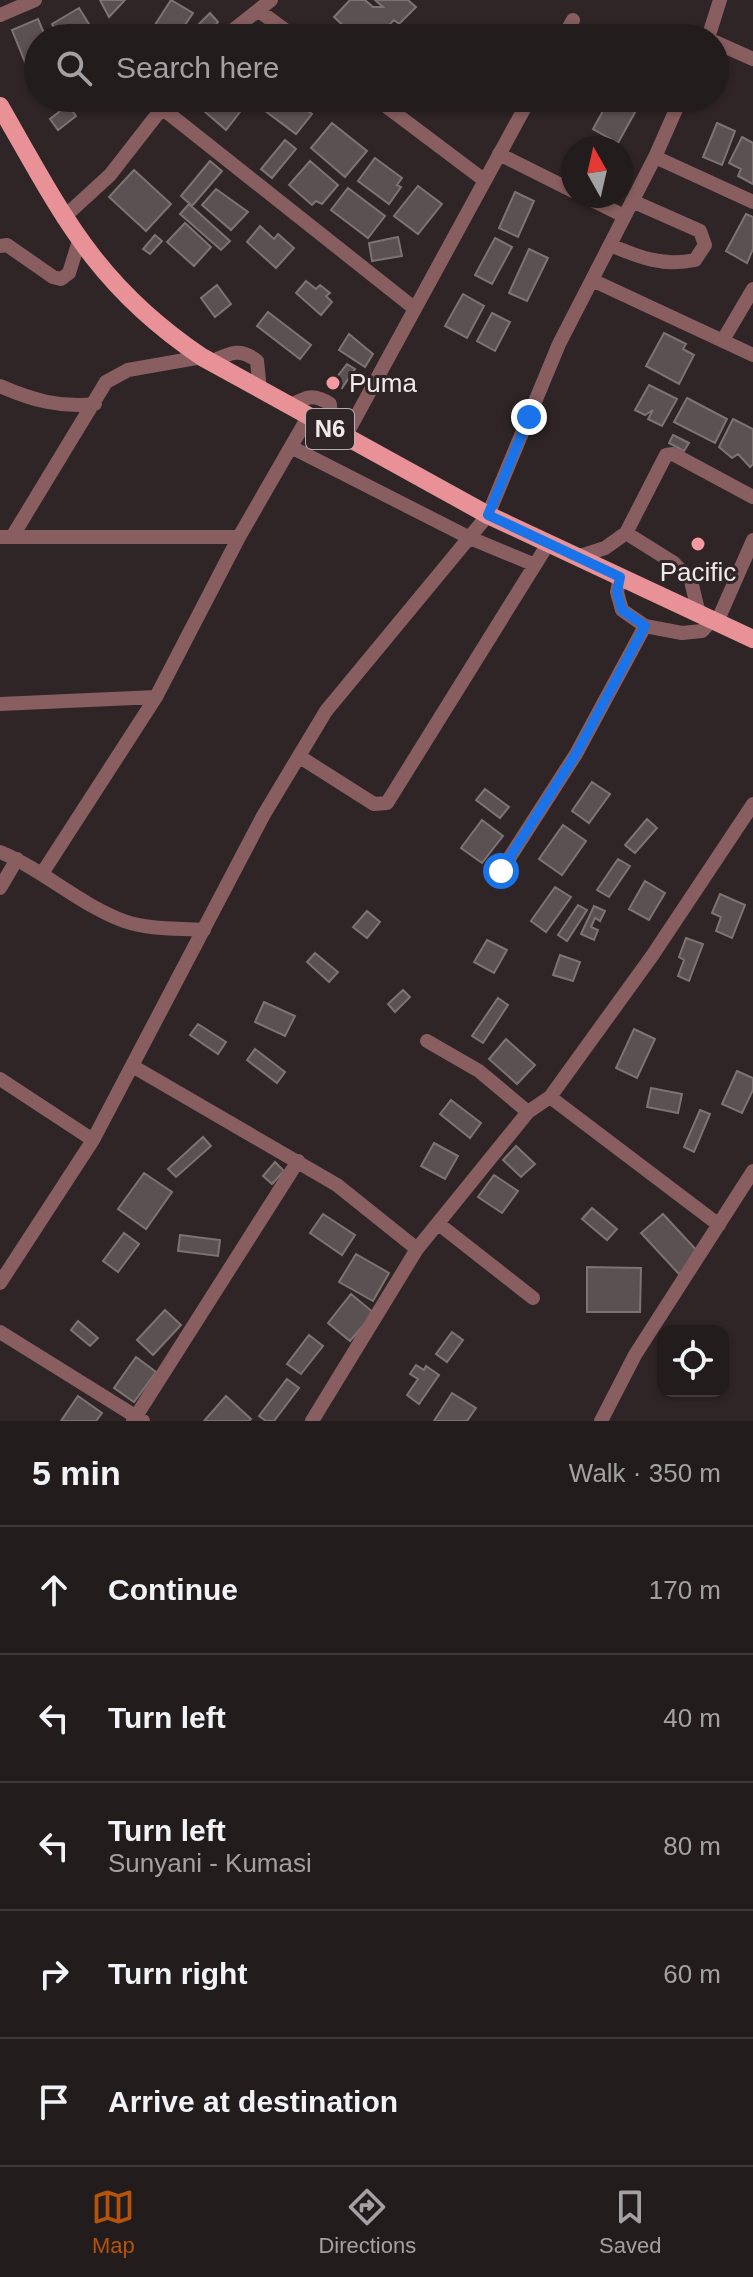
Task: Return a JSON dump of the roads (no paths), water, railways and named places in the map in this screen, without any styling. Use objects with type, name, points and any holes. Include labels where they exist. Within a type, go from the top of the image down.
[{"type":"main road","name":"N6","points":[[0,106],[79,241],[140,312],[207,360],[488,515],[753,639]]},
{"type":"street","points":[[0,15],[35,0]]},
{"type":"street","points":[[242,24],[271,0]]},
{"type":"street","points":[[712,24],[720,0]]},
{"type":"street","points":[[259,11],[277,24]]},
{"type":"street","points":[[571,24],[573,20]]},
{"type":"street","points":[[729,48],[753,59]]},
{"type":"street","points":[[63,218],[110,175],[161,112]]},
{"type":"street","points":[[177,112],[414,308]]},
{"type":"street","points":[[394,112],[484,180]]},
{"type":"street","points":[[338,434],[414,308],[522,112]]},
{"type":"street","points":[[633,199],[675,112]]},
{"type":"street","points":[[499,154],[561,185]]},
{"type":"street","points":[[655,157],[753,202]]},
{"type":"street","points":[[610,245],[652,262],[679,263],[695,260],[705,245],[700,231],[633,201]]},
{"type":"street","points":[[608,208],[624,216]]},
{"type":"street","points":[[0,1283],[93,1140],[263,816],[326,711],[488,515],[544,376],[628,208]]},
{"type":"street","points":[[0,246],[7,245],[61,279],[69,273],[79,241]]},
{"type":"street","points":[[592,280],[753,355]]},
{"type":"street","points":[[723,340],[753,289]]},
{"type":"street","points":[[6,537],[95,404],[106,382],[115,374],[207,360]]},
{"type":"street","points":[[0,386],[26,397],[68,407],[95,404]]},
{"type":"street","points":[[289,406],[308,396],[319,397],[330,404],[338,434]]},
{"type":"street","points":[[43,872],[156,697],[239,537],[308,417]]},
{"type":"street","points":[[291,447],[470,538],[535,565]]},
{"type":"street","points":[[577,557],[605,548],[626,533],[666,455],[673,454],[753,497]]},
{"type":"street","points":[[626,533],[674,563],[691,581],[709,619]]},
{"type":"street","points":[[6,537],[158,540],[239,537]]},
{"type":"street","points":[[620,577],[617,592],[622,610],[645,626],[682,633],[702,631],[753,540]]},
{"type":"street","points":[[300,757],[374,804],[387,803],[548,544]]},
{"type":"street","points":[[501,871],[576,754],[645,626]]},
{"type":"street","points":[[0,704],[156,697]]},
{"type":"street","points":[[312,1421],[417,1249],[440,1225],[528,1112],[550,1097],[652,956],[753,804]]},
{"type":"street","points":[[0,852],[43,872],[122,920],[145,927],[204,930]]},
{"type":"street","points":[[0,888],[17,859]]},
{"type":"street","points":[[427,1041],[479,1071],[528,1112]]},
{"type":"street","points":[[134,1067],[337,1185],[417,1249]]},
{"type":"street","points":[[0,1079],[93,1140]]},
{"type":"street","points":[[550,1097],[719,1225]]},
{"type":"street","points":[[0,1332],[138,1420],[298,1161]]},
{"type":"street","points":[[601,1421],[635,1355],[753,1171]]},
{"type":"street","points":[[440,1225],[533,1298]]},
{"type":"place","name":"Puma","points":[[333,383]]},
{"type":"place","name":"Pacific","points":[[698,544]]}]
